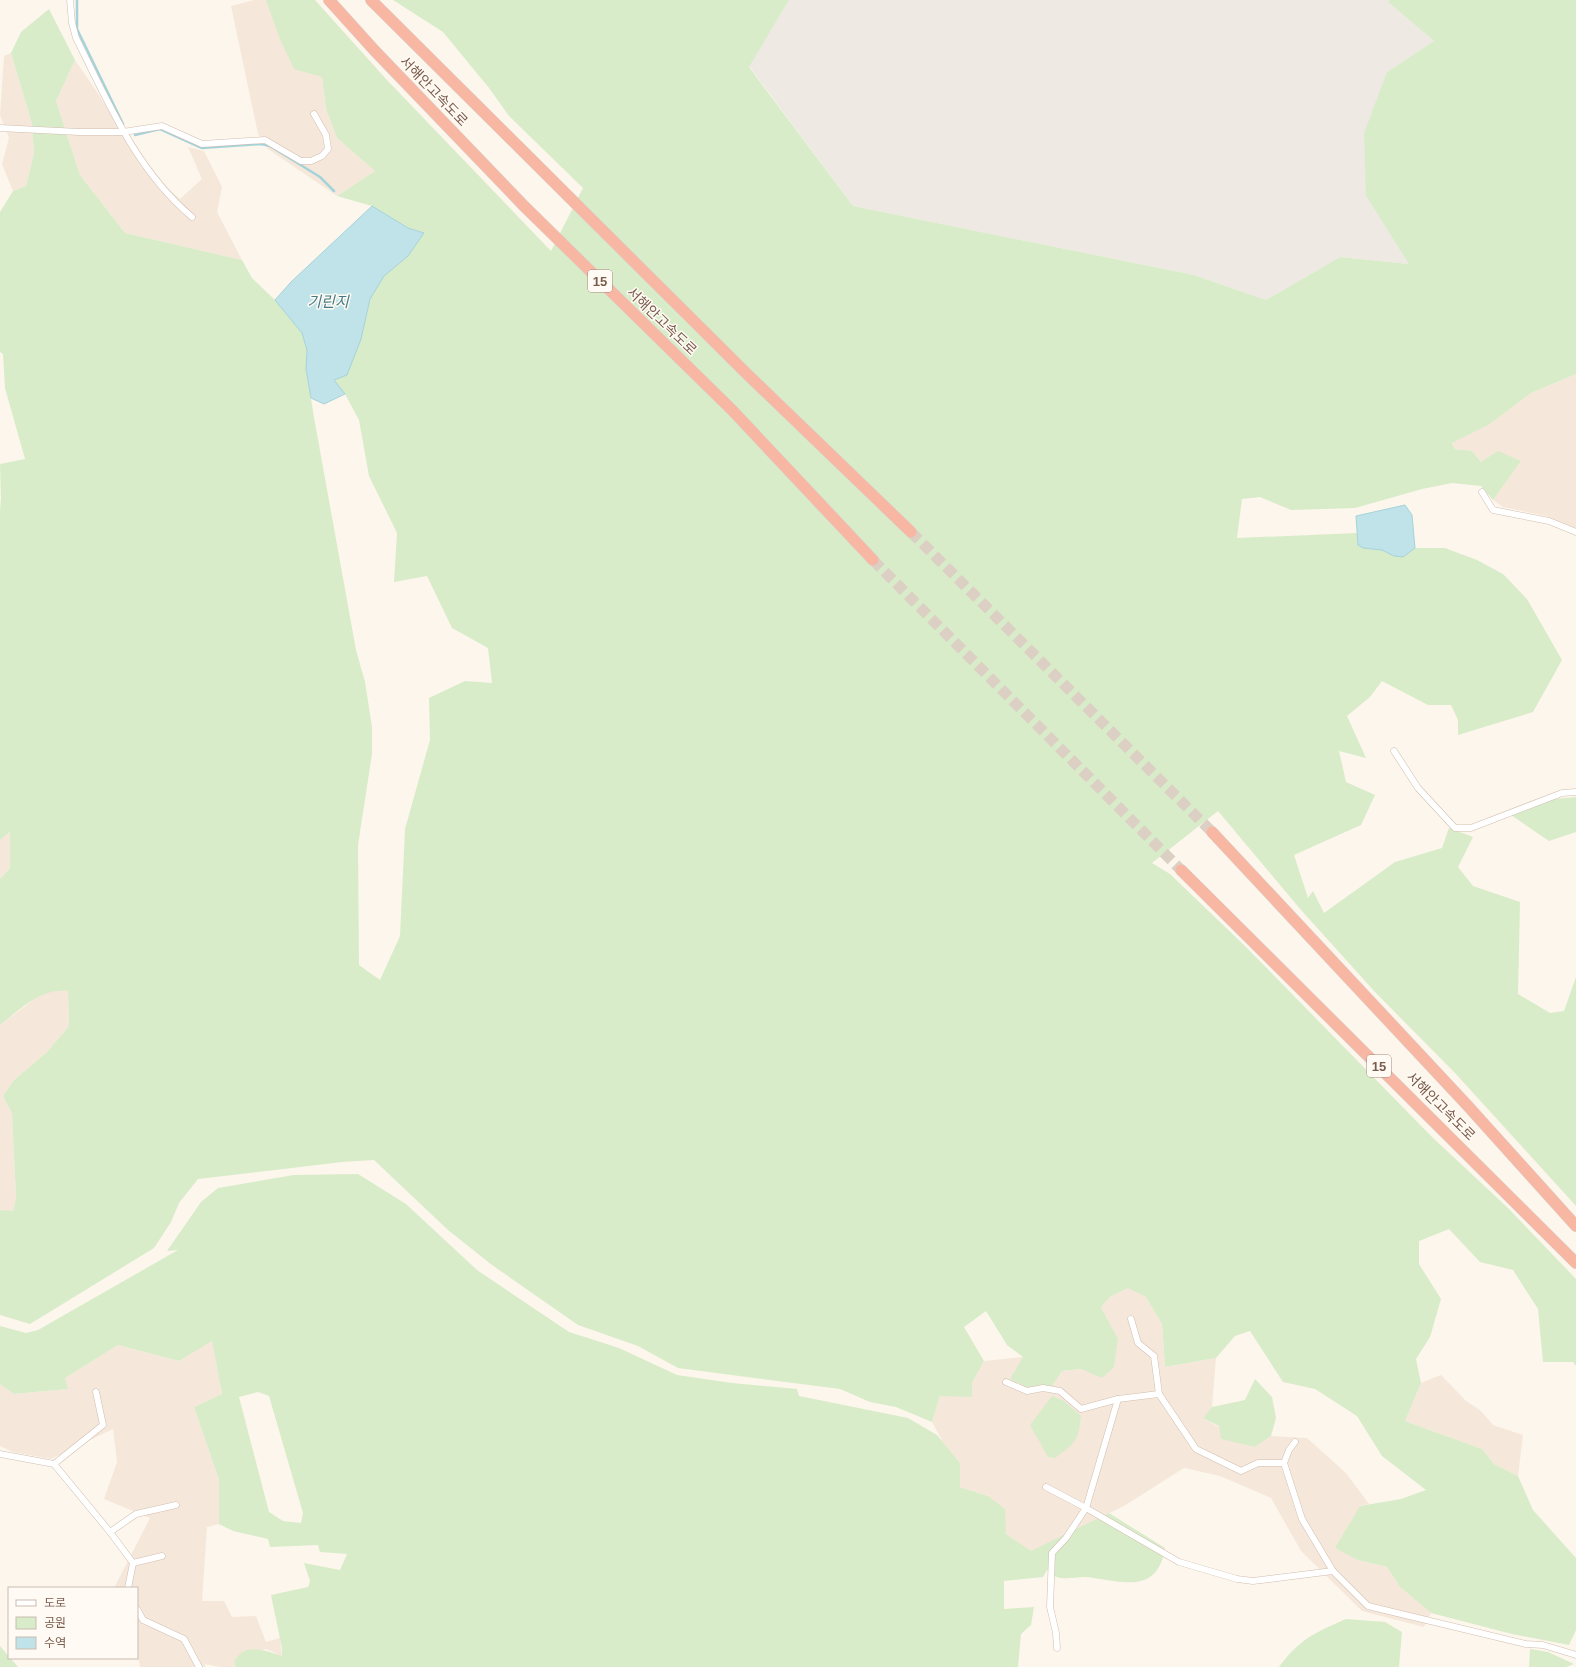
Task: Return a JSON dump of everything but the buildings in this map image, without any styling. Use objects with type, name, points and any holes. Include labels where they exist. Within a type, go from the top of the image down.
[{"type":"highway","name":"서해안고속도로","points":[[329,0],[375,51],[524,206],[732,410],[873,560]]},
{"type":"highway","name":"서해안고속도로","points":[[371,0],[747,374],[912,532]]},
{"type":"highway","name":"서해안고속도로","points":[[1212,832],[1467,1106],[1576,1226]]},
{"type":"highway","name":"서해안고속도로","points":[[1182,870],[1448,1133],[1576,1263]]},
{"type":"street","points":[[70,0],[72,23],[76,38],[123,132],[152,174],[173,200],[192,217]]},
{"type":"street","points":[[0,128],[79,132],[123,132],[162,126],[202,144],[265,140],[302,161],[311,161],[322,156],[328,149],[326,135],[314,114]]},
{"type":"street","points":[[1482,492],[1493,510],[1549,520],[1576,532]]},
{"type":"street","points":[[1394,751],[1418,788],[1455,828],[1471,828],[1562,793],[1576,792]]},
{"type":"street","points":[[1131,1319],[1138,1343],[1154,1356],[1159,1394],[1196,1449],[1242,1471],[1258,1463],[1284,1463]]},
{"type":"street","points":[[1006,1382],[1027,1391],[1043,1388],[1060,1392],[1081,1409],[1118,1399],[1159,1394]]},
{"type":"street","points":[[54,1464],[103,1425],[96,1392]]},
{"type":"street","points":[[1057,1648],[1056,1633],[1050,1607],[1052,1553],[1066,1538],[1086,1508],[1118,1399]]},
{"type":"street","points":[[1295,1442],[1289,1450],[1284,1463],[1302,1520],[1332,1571],[1368,1606],[1526,1644],[1543,1645],[1576,1655]]},
{"type":"street","points":[[0,1454],[54,1464],[110,1532],[133,1563],[128,1587]]},
{"type":"street","points":[[1046,1487],[1086,1508],[1179,1562],[1237,1579],[1253,1581],[1332,1571]]},
{"type":"street","points":[[110,1532],[136,1514],[176,1505]]},
{"type":"street","points":[[133,1563],[162,1556]]},
{"type":"street","points":[[138,1611],[143,1620],[184,1639],[199,1667]]},
{"type":"shaded area","points":[[254,0],[266,0],[322,77],[326,109],[337,138],[375,171],[337,196],[268,149],[258,134],[231,6]]},
{"type":"shaded area","points":[[789,0],[1389,0],[1388,2],[1434,41],[1387,72],[1366,196],[1410,264],[1340,257],[1266,300],[1194,275],[853,206],[749,66]]},
{"type":"shaded area","points":[[11,53],[32,124],[34,153],[26,186],[13,191],[2,164],[9,138],[0,115],[4,56]]},
{"type":"shaded area","points":[[75,60],[99,95],[142,167],[180,199],[202,179],[188,147],[204,151],[222,187],[217,212],[242,260],[125,233],[80,175],[56,101]]},
{"type":"shaded area","points":[[1576,374],[1576,529],[1546,516],[1503,507],[1493,500],[1521,461],[1481,462],[1472,451],[1455,449],[1452,442],[1490,424],[1531,393]]},
{"type":"shaded area","points":[[10,832],[10,868],[0,879],[0,840]]},
{"type":"shaded area","points":[[56,990],[68,991],[69,1026],[47,1052],[14,1080],[3,1096],[12,1113],[16,1198],[13,1212],[0,1210],[0,1025],[40,995]]},
{"type":"shaded area","points":[[1128,1287],[1146,1297],[1162,1324],[1165,1367],[1216,1358],[1212,1407],[1203,1418],[1255,1447],[1271,1436],[1307,1438],[1346,1473],[1369,1504],[1360,1506],[1358,1560],[1387,1567],[1400,1587],[1431,1613],[1424,1627],[1362,1611],[1301,1551],[1271,1498],[1220,1476],[1184,1468],[1124,1506],[1031,1552],[1006,1534],[988,1496],[960,1487],[960,1463],[944,1444],[932,1422],[940,1396],[972,1383],[984,1361],[1023,1357],[1051,1388],[1062,1371],[1081,1369],[1116,1336],[1101,1307],[1111,1296]]},
{"type":"shaded area","points":[[212,1340],[222,1394],[194,1407],[219,1480],[219,1524],[207,1527],[202,1601],[224,1601],[232,1617],[256,1616],[266,1642],[280,1638],[282,1656],[266,1649],[234,1663],[236,1667],[220,1667],[205,1664],[205,1667],[140,1667],[138,1656],[138,1587],[115,1587],[150,1518],[104,1499],[117,1462],[113,1429],[51,1459],[13,1452],[0,1446],[0,1384],[14,1394],[67,1389],[65,1378],[118,1345],[179,1361]]},
{"type":"shaded area","points":[[1441,1375],[1466,1401],[1480,1410],[1493,1425],[1523,1435],[1518,1476],[1494,1464],[1482,1449],[1405,1421],[1421,1383]]},
{"type":"green space","points":[[266,0],[315,0],[386,79],[551,251],[583,188],[509,116],[489,88],[443,32],[393,0],[789,0],[749,67],[853,206],[1194,275],[1266,300],[1340,257],[1409,264],[1366,196],[1364,133],[1387,72],[1434,41],[1388,2],[1389,0],[1576,0],[1576,374],[1531,393],[1490,424],[1452,443],[1455,449],[1472,451],[1481,462],[1498,451],[1521,461],[1493,500],[1481,486],[1452,483],[1422,489],[1355,508],[1291,510],[1260,497],[1242,499],[1237,538],[1357,533],[1358,545],[1364,548],[1382,550],[1394,556],[1403,557],[1415,548],[1445,548],[1477,560],[1503,574],[1527,599],[1562,660],[1533,712],[1458,735],[1458,720],[1451,705],[1428,705],[1382,681],[1370,697],[1347,716],[1366,758],[1339,751],[1346,782],[1375,795],[1361,825],[1294,855],[1308,898],[1313,891],[1324,913],[1395,862],[1442,848],[1449,828],[1473,837],[1458,867],[1473,886],[1520,902],[1518,994],[1550,1013],[1564,1011],[1576,977],[1576,1206],[1455,1073],[1375,992],[1301,910],[1218,811],[1152,863],[1170,874],[1246,947],[1432,1137],[1508,1208],[1576,1279],[1576,1366],[1573,1362],[1543,1362],[1538,1309],[1513,1270],[1480,1262],[1449,1229],[1419,1241],[1419,1264],[1441,1299],[1430,1337],[1416,1359],[1421,1383],[1405,1421],[1482,1449],[1494,1464],[1518,1476],[1533,1510],[1576,1558],[1576,1630],[1569,1645],[1512,1634],[1431,1613],[1400,1587],[1387,1567],[1358,1560],[1335,1548],[1360,1506],[1401,1499],[1426,1490],[1382,1456],[1357,1416],[1315,1389],[1283,1382],[1250,1331],[1235,1336],[1216,1358],[1165,1367],[1162,1324],[1146,1297],[1128,1288],[1111,1296],[1101,1307],[1118,1339],[1114,1367],[1102,1378],[1081,1369],[1062,1371],[1051,1388],[1029,1388],[1010,1379],[1023,1357],[1007,1345],[986,1311],[964,1327],[984,1361],[972,1383],[972,1397],[940,1396],[932,1422],[896,1407],[870,1402],[840,1389],[678,1368],[638,1346],[578,1325],[492,1265],[448,1230],[374,1160],[342,1162],[198,1179],[179,1203],[171,1222],[154,1248],[30,1324],[0,1315],[0,1210],[13,1211],[16,1198],[12,1113],[3,1096],[14,1080],[47,1052],[69,1026],[68,991],[58,991],[40,996],[23,1006],[0,1025],[0,879],[10,868],[10,832],[0,840],[0,464],[25,459],[5,388],[3,354],[0,352],[0,212],[13,191],[26,186],[34,153],[32,124],[11,53],[21,32],[49,9],[75,60],[56,101],[80,175],[125,233],[242,260],[252,278],[275,300],[302,333],[307,350],[306,369],[315,423],[356,650],[365,682],[372,727],[372,754],[358,845],[359,965],[380,980],[400,936],[405,829],[430,740],[429,698],[465,681],[492,683],[488,648],[452,628],[427,576],[394,582],[397,533],[369,476],[359,420],[345,394],[334,380],[361,339],[370,299],[384,276],[408,256],[424,233],[408,228],[372,206],[337,196],[375,171],[337,138],[326,109],[322,77],[294,69],[279,37]]},
{"type":"green space","points":[[1576,797],[1576,832],[1549,841],[1511,815],[1554,799]]},
{"type":"green space","points":[[358,1174],[406,1204],[477,1270],[569,1332],[619,1348],[677,1375],[732,1383],[797,1389],[799,1396],[908,1418],[937,1435],[960,1463],[960,1487],[988,1496],[1005,1509],[1006,1534],[1031,1551],[1109,1513],[1165,1548],[1161,1563],[1154,1574],[1145,1580],[1135,1582],[1085,1577],[1060,1578],[1047,1570],[1043,1577],[1004,1581],[1004,1609],[1034,1607],[1031,1625],[1021,1634],[1018,1667],[236,1667],[234,1663],[238,1656],[249,1650],[262,1650],[282,1656],[282,1648],[271,1595],[308,1587],[310,1581],[304,1563],[340,1570],[347,1554],[320,1552],[318,1545],[270,1547],[268,1539],[233,1531],[219,1524],[219,1480],[194,1407],[222,1394],[212,1341],[179,1361],[118,1345],[65,1378],[68,1389],[14,1394],[0,1384],[0,1326],[26,1333],[38,1330],[178,1250],[167,1251],[201,1202],[218,1188],[294,1175]],"holes":[[[258,1392],[269,1396],[303,1513],[301,1523],[283,1521],[269,1512],[239,1397]]]},
{"type":"green space","points":[[1255,1379],[1272,1397],[1276,1418],[1271,1436],[1255,1447],[1221,1439],[1219,1426],[1203,1418],[1212,1407],[1245,1400]]},
{"type":"green space","points":[[1052,1396],[1064,1401],[1081,1416],[1079,1431],[1075,1441],[1055,1458],[1048,1457],[1030,1425]]},
{"type":"green space","points":[[1346,1619],[1385,1622],[1402,1632],[1399,1667],[1279,1667],[1301,1643],[1325,1628]]},
{"type":"green space","points":[[0,1646],[8,1655],[8,1659],[11,1659],[18,1667],[0,1667]]},
{"type":"green space","points":[[1530,1649],[1548,1652],[1574,1664],[1566,1667],[1529,1667]]},
{"type":"water","name":"기린지","points":[[372,206],[408,228],[424,233],[408,256],[384,276],[370,299],[361,339],[347,375],[334,380],[345,394],[324,404],[311,398],[306,369],[307,350],[302,333],[275,300],[291,282]]},
{"type":"water","points":[[1405,505],[1412,515],[1415,548],[1403,557],[1394,556],[1382,550],[1363,548],[1358,545],[1356,516]]},
{"type":"waterway","points":[[77,0],[77,29],[123,124]]},
{"type":"waterway","points":[[135,135],[160,129],[202,148],[261,144],[270,146],[320,177],[334,191]]},
{"type":"tunnel","points":[[911,532],[1212,832]]},
{"type":"tunnel","points":[[873,560],[1181,870]]}]
